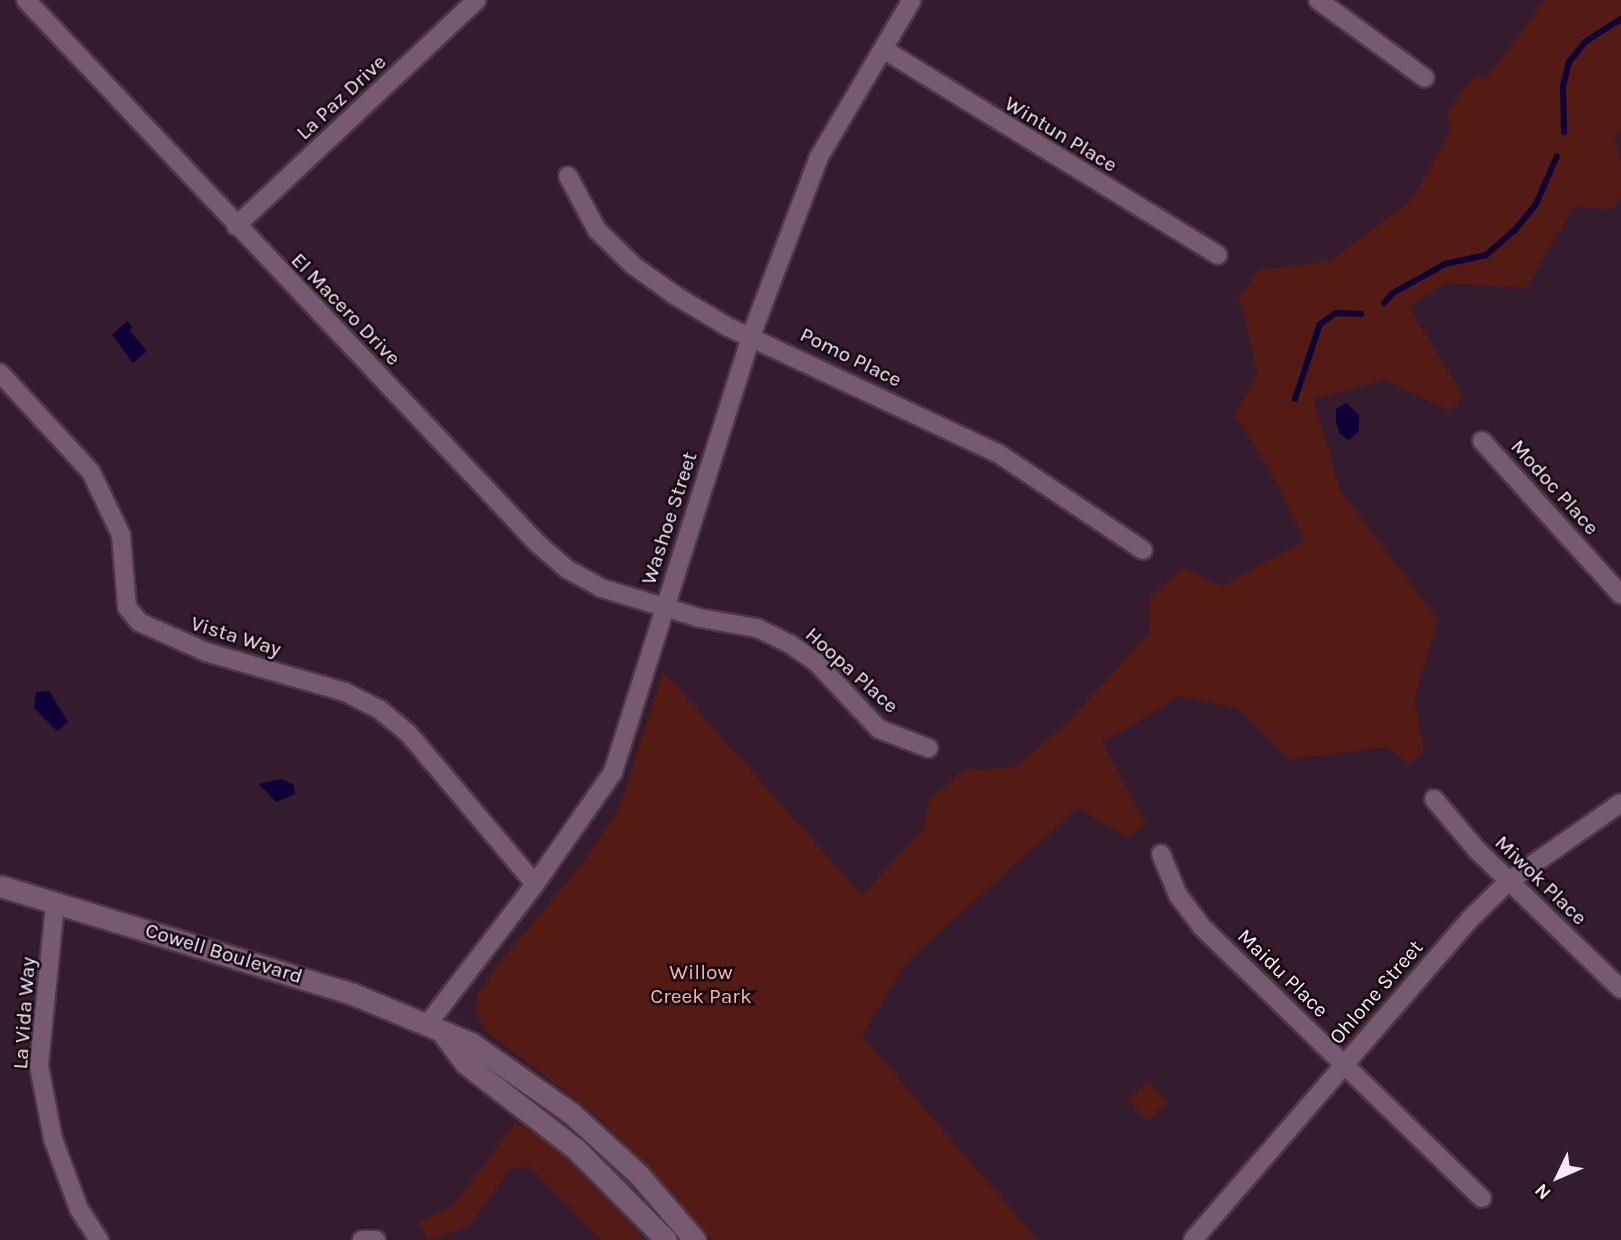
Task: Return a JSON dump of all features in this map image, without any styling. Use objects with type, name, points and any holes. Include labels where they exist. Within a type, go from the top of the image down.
[{"type":"main road","name":"Cowell Boulevard","points":[[0,886],[55,905],[211,947],[353,994],[471,1043],[571,1113],[638,1174],[695,1240]]},
{"type":"main road","name":"Cowell Boulevard","points":[[435,1030],[466,1064],[576,1149],[666,1240]]},
{"type":"street","name":"El Macero Drive","points":[[26,0],[537,543],[567,569],[601,588],[664,606]]},
{"type":"street","name":"Washoe Street","points":[[435,1030],[613,772],[751,336],[819,158],[912,0]]},
{"type":"street","points":[[1318,0],[1425,78]]},
{"type":"street","name":"La Paz Drive","points":[[236,226],[465,4]]},
{"type":"street","name":"Wintun Place","points":[[883,48],[1219,255]]},
{"type":"street","name":"Pomo Place","points":[[568,176],[597,230],[634,266],[687,303],[999,454],[1143,550]]},
{"type":"street","name":"Vista Way","points":[[0,373],[91,472],[121,535],[127,607],[139,622],[206,652],[345,692],[379,709],[408,733],[535,884]]},
{"type":"street","name":"Modoc Place","points":[[1482,441],[1621,595]]},
{"type":"street","name":"Hoopa Place","points":[[664,606],[700,618],[757,628],[790,644],[817,663],[879,729],[929,748]]},
{"type":"street","name":"Miwok Place","points":[[1434,799],[1509,881],[1621,989]]},
{"type":"street","name":"Ohlone Street","points":[[1193,1240],[1400,996],[1509,881],[1621,803]]},
{"type":"street","name":"Maidu Place","points":[[1161,854],[1178,895],[1201,926],[1482,1198]]},
{"type":"street","name":"La Vida Way","points":[[55,905],[39,1066],[53,1139],[79,1209],[99,1240]]},
{"type":"street","points":[[362,1240],[376,1240]]},
{"type":"green space","name":"Willow Creek Park","points":[[1545,0],[1621,0],[1621,128],[1615,137],[1621,160],[1621,195],[1614,209],[1573,207],[1526,288],[1445,283],[1409,307],[1463,396],[1450,411],[1385,380],[1313,399],[1340,490],[1438,620],[1414,699],[1424,749],[1410,765],[1386,747],[1290,759],[1240,709],[1180,696],[1102,743],[1146,824],[1129,838],[1078,808],[906,962],[862,1036],[1038,1240],[713,1240],[633,1151],[592,1112],[484,1030],[475,1009],[478,994],[499,963],[586,859],[620,807],[663,671],[862,895],[923,830],[929,800],[964,770],[1015,767],[1069,721],[1150,632],[1149,598],[1182,568],[1222,586],[1304,541],[1277,484],[1235,414],[1257,373],[1242,304],[1237,300],[1259,270],[1330,261],[1413,199],[1450,130],[1447,114],[1470,80],[1490,74]]},
{"type":"green space","points":[[1148,1081],[1168,1102],[1148,1121],[1128,1100]]},
{"type":"green space","points":[[516,1122],[552,1145],[646,1240],[601,1240],[530,1166],[510,1170],[468,1227],[428,1240],[419,1221],[452,1207]]},
{"type":"shaded area","points":[[127,321],[132,327],[129,330],[147,351],[133,363],[112,335]]},
{"type":"shaded area","points":[[1346,403],[1359,415],[1359,431],[1349,440],[1340,434],[1336,423],[1336,409]]},
{"type":"shaded area","points":[[49,691],[68,722],[57,731],[34,708],[36,692]]},
{"type":"shaded area","points":[[281,779],[294,785],[295,794],[276,802],[259,784]]},
{"type":"waterway","points":[[1564,132],[1563,86],[1569,62],[1585,42],[1621,19]]},
{"type":"waterway","points":[[1384,303],[1393,293],[1445,264],[1486,255],[1515,230],[1536,204],[1557,156]]},
{"type":"waterway","points":[[1295,399],[1320,324],[1336,313],[1361,314]]}]
